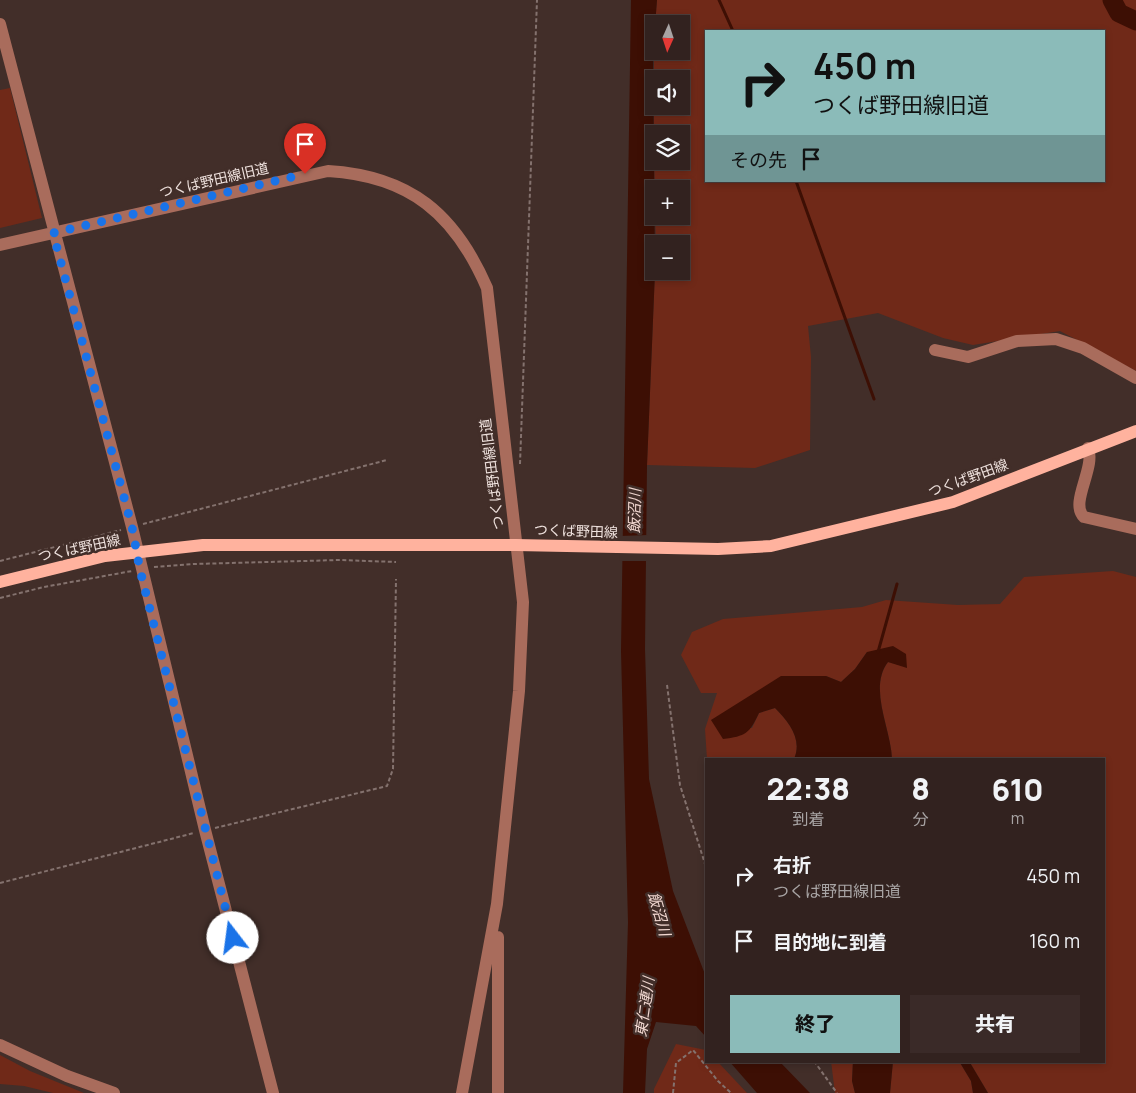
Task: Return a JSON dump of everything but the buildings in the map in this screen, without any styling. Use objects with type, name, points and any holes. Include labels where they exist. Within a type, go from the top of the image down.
[{"type":"main road","name":"つくば野田線","points":[[0,582],[105,556],[203,545],[516,545],[618,548],[747,548],[795,542],[953,502],[1088,448],[1136,431]]},
{"type":"street","points":[[0,24],[53,233],[132,527],[140,570],[273,1093]]},
{"type":"street","name":"つくば野田線旧道","points":[[0,245],[328,171],[357,173],[380,179],[401,188],[440,215],[461,238],[473,257],[487,288],[523,602],[519,691],[498,904]]},
{"type":"street","points":[[934,350],[968,357],[1017,341],[1056,339],[1083,348],[1136,378]]},
{"type":"street","points":[[1088,448],[1091,459],[1078,506],[1080,514],[1084,517],[1136,529]]},
{"type":"street","points":[[462,1093],[498,904]]},
{"type":"street","points":[[498,904],[498,1093]]},
{"type":"street","points":[[0,1045],[66,1076],[114,1093]]},
{"type":"path","points":[[520,466],[537,0]]},
{"type":"path","points":[[0,561],[387,460]]},
{"type":"path","points":[[0,598],[54,585],[163,565],[340,560],[396,562]]},
{"type":"path","points":[[0,884],[205,830],[387,786],[393,769],[396,579]]},
{"type":"path","points":[[667,685],[680,785],[705,864]]},
{"type":"path","points":[[673,1093],[676,1063],[694,1050],[718,1081],[731,1093]]},
{"type":"path","points":[[815,1063],[837,1093]]},
{"type":"shaded area","points":[[657,0],[1136,0],[1136,371],[1060,331],[973,345],[943,338],[878,313],[808,326],[811,357],[810,450],[755,468],[647,465],[655,280],[690,280],[690,235],[656,235],[655,225],[690,225],[690,180],[655,180],[654,170],[690,170],[690,125],[654,125],[654,115],[690,115],[690,70],[654,70],[654,60],[690,60],[690,15],[656,15]]},
{"type":"shaded area","points":[[10,88],[42,218],[0,228],[0,90]]},
{"type":"shaded area","points":[[1113,571],[1136,577],[1136,1093],[988,1093],[970,1063],[1105,1063],[1105,758],[892,758],[882,709],[880,684],[882,673],[888,662],[907,667],[867,652],[855,669],[841,682],[826,676],[711,720],[752,728],[759,713],[775,708],[793,731],[797,744],[794,758],[707,758],[705,729],[717,693],[701,693],[681,655],[692,632],[723,619],[862,607],[886,600],[958,605],[1000,604],[1024,577]]},
{"type":"shaded area","points":[[676,1044],[705,1050],[705,1063],[719,1063],[747,1093],[654,1093],[654,1089]]},
{"type":"shaded area","points":[[0,1055],[30,1071],[84,1093],[53,1093],[24,1086],[0,1084]]},
{"type":"shaded area","points":[[831,1063],[853,1063],[852,1081],[855,1093],[835,1093]]},
{"type":"shaded area","points":[[893,1063],[960,1063],[971,1081],[973,1093],[890,1093]]},
{"type":"water","name":"東仁連川","points":[[631,0],[657,0],[656,15],[645,15],[645,60],[653,60],[653,70],[645,70],[645,115],[654,115],[654,125],[645,125],[645,170],[654,170],[654,180],[645,180],[645,225],[655,225],[655,235],[645,235],[645,280],[655,280],[647,465],[645,649],[649,779],[673,891],[705,974],[705,1036],[696,1026],[656,1022],[647,1049],[645,1093],[623,1093],[628,922],[621,651]]},
{"type":"water","points":[[893,646],[906,654],[907,668],[888,662],[882,672],[880,684],[882,709],[892,758],[794,758],[797,744],[793,731],[775,708],[759,713],[746,733],[731,738],[723,739],[711,720],[781,676],[826,676],[841,682],[855,669],[867,652]]},
{"type":"water","points":[[731,1063],[781,1063],[810,1093],[757,1093]]},
{"type":"water","points":[[853,1063],[893,1063],[890,1093],[855,1093],[852,1081]]},
{"type":"water","points":[[960,1063],[970,1063],[988,1093],[973,1093],[971,1081]]},
{"type":"pier","points":[[648,535],[648,561],[619,561],[620,536]]},
{"type":"waterway","name":"飯沼川","points":[[719,0],[733,30]]},
{"type":"waterway","points":[[1112,0],[1119,13],[1136,21]]},
{"type":"waterway","name":"飯沼川","points":[[796,182],[874,399]]},
{"type":"waterway","name":"飯沼川","points":[[878,652],[897,584]]},
{"type":"route","points":[[233,938],[140,570],[132,527],[53,233],[305,174]]}]
